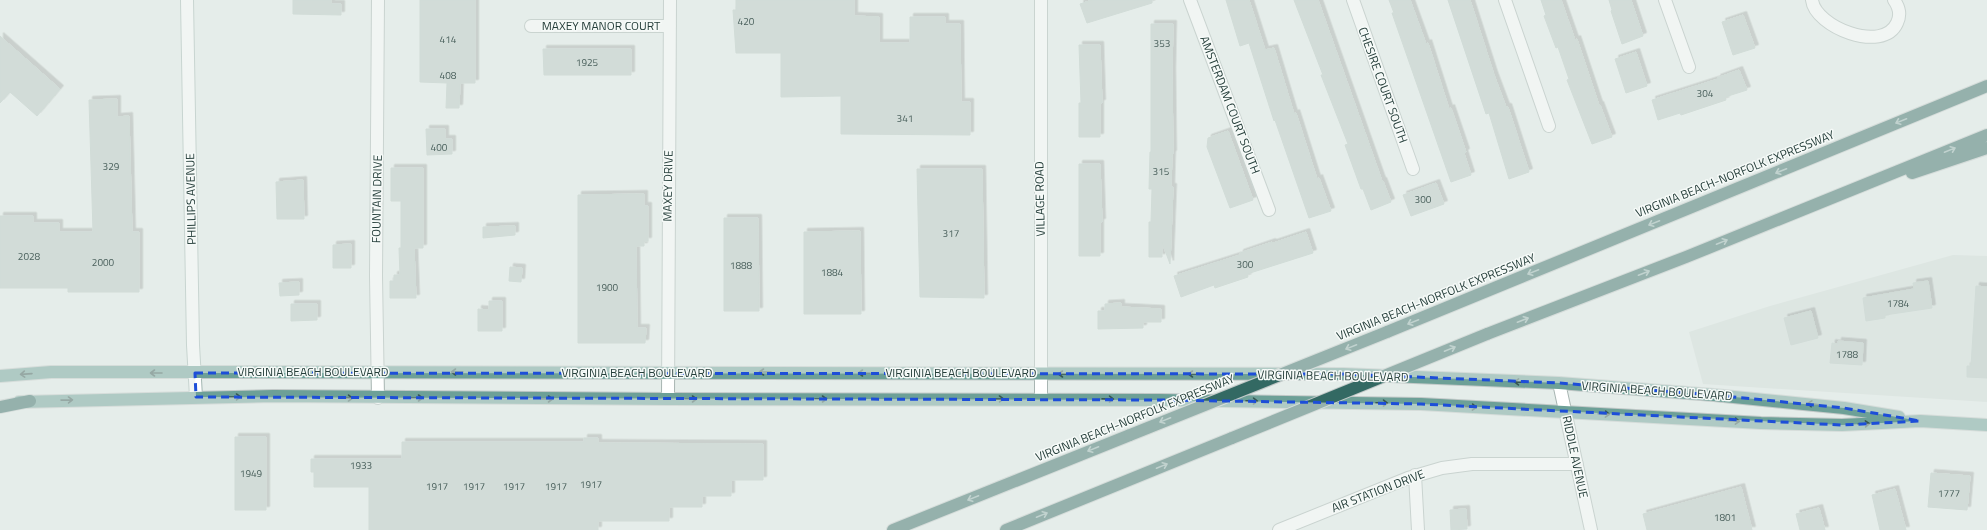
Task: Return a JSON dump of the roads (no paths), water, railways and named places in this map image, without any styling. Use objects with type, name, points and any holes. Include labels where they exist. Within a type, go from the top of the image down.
[{"type":"highway","points":[[1937,107],[1987,82]]},
{"type":"highway","name":"VIRGINIA BEACH-NORFOLK EXPRESSWAY","points":[[893,530],[1388,332],[1987,86]]},
{"type":"highway","points":[[1006,530],[1487,334],[1987,135]]},
{"type":"highway","points":[[1784,217],[1987,148]]},
{"type":"highway","points":[[0,407],[30,401]]},
{"type":"main road","name":"VIRGINIA BEACH BOULEVARD","points":[[0,376],[51,372],[1343,374],[1559,383],[1791,402],[1844,408],[1920,421],[1987,425]]},
{"type":"main road","name":"VIRGINIA BEACH BOULEVARD","points":[[0,403],[196,397],[668,399],[1041,398],[1421,404],[1760,423],[1842,425],[1920,421]]},
{"type":"street","name":"PHILLIPS AVENUE","points":[[187,0],[196,397]]},
{"type":"street","name":"FOUNTAIN DRIVE","points":[[378,0],[376,276],[378,398]]},
{"type":"street","name":"MAXEY DRIVE","points":[[668,399],[666,373],[670,0]]},
{"type":"street","name":"VILLAGE ROAD","points":[[1041,0],[1039,156],[1041,398]]},
{"type":"street","name":"AMSTERDAM COURT SOUTH","points":[[1190,0],[1269,210]]},
{"type":"street","name":"CHESIRE COURT SOUTH","points":[[1352,0],[1413,169]]},
{"type":"street","points":[[1505,0],[1549,126]]},
{"type":"street","points":[[1665,0],[1689,68]]},
{"type":"street","points":[[1812,0],[1816,13],[1829,22],[1848,32],[1876,38],[1889,33],[1894,29],[1898,21],[1900,13],[1894,0]]},
{"type":"street","name":"MAXEY MANOR COURT","points":[[531,26],[670,26]]},
{"type":"street","name":"RIDDLE AVENUE","points":[[1559,383],[1591,530]]},
{"type":"street","name":"AIR STATION DRIVE","points":[[1279,530],[1414,475],[1442,468],[1472,464],[1577,464]]},
{"type":"street","points":[[1414,475],[1418,530]]}]
